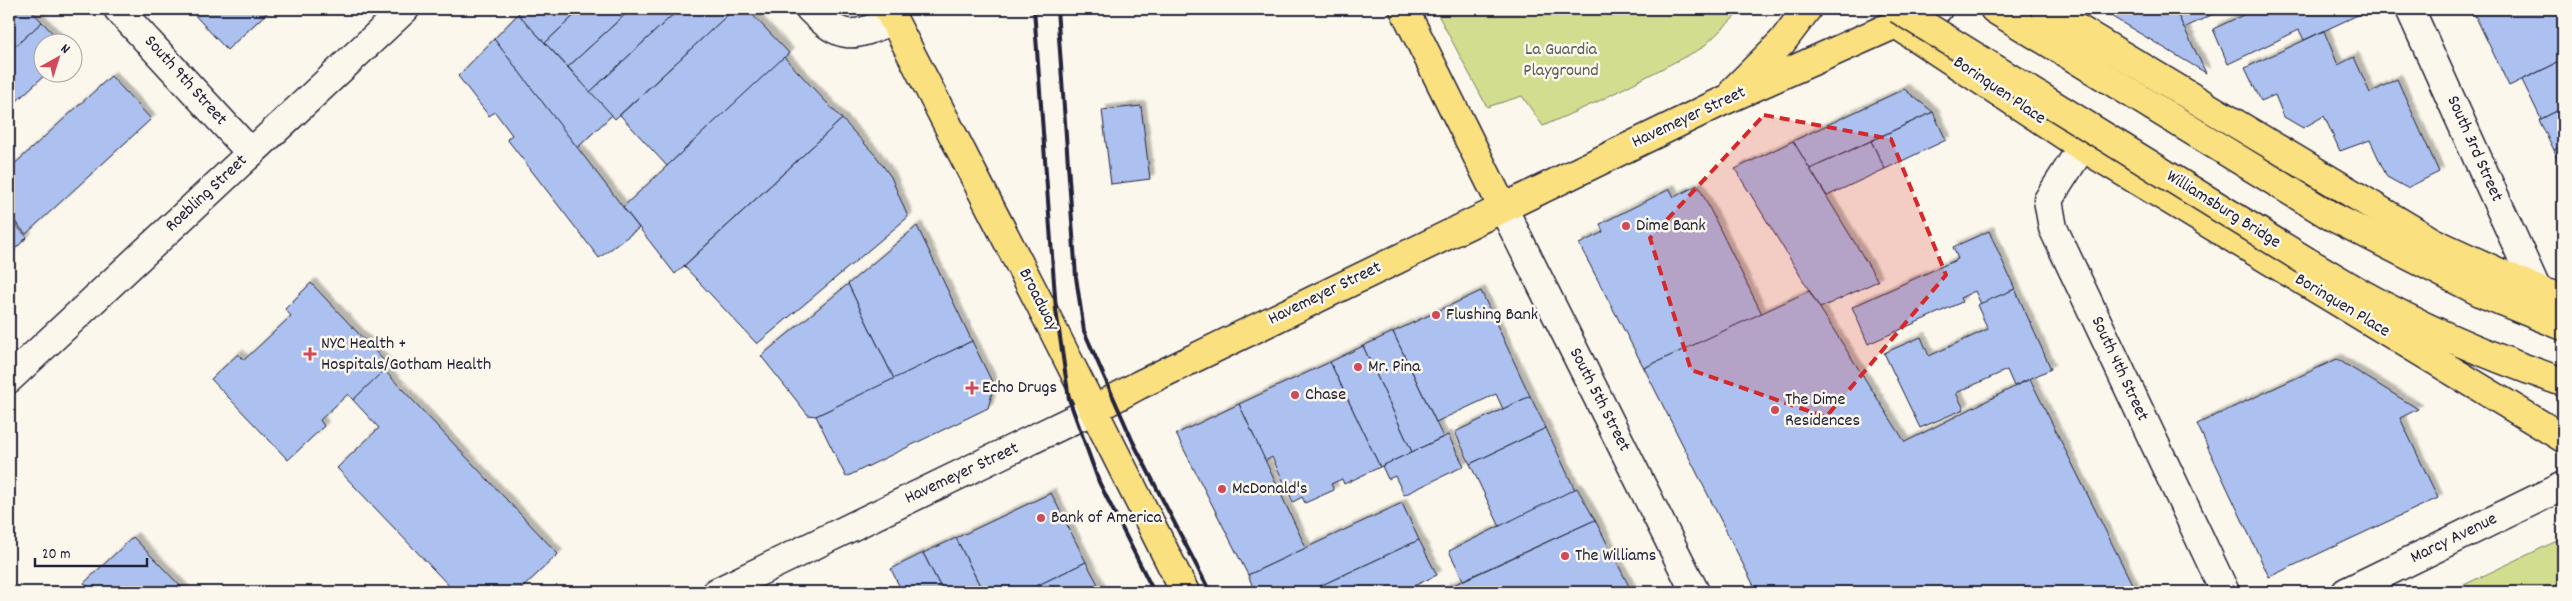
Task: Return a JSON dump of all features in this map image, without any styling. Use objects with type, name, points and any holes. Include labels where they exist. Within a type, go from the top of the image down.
[{"type":"main road","points":[[1404,9],[1503,208]]},
{"type":"main road","points":[[1721,102],[1782,42],[1807,9]]},
{"type":"main road","points":[[1994,9],[2331,216],[2484,294],[2563,326]]},
{"type":"main road","points":[[2045,9],[2433,242],[2537,290],[2563,298]]},
{"type":"main road","name":"Broadway","points":[[891,14],[1185,592]]},
{"type":"main road","name":"Havemeyer Street","points":[[1093,410],[1139,385],[1897,16]]},
{"type":"main road","name":"Borinquen Place","points":[[1897,16],[2082,147],[2563,438]]},
{"type":"main road","name":"Williamsburg Bridge","points":[[1897,16],[2365,296],[2460,342],[2563,382]]},
{"type":"street","name":"South 9th Street","points":[[118,9],[251,153]]},
{"type":"street","name":"Roebling Street","points":[[9,379],[405,9]]},
{"type":"street","points":[[810,9],[832,29],[846,33],[867,31],[891,14]]},
{"type":"street","name":"Havemeyer Street","points":[[1897,16],[1938,9]]},
{"type":"street","name":"South 3rd Street","points":[[2410,9],[2537,290]]},
{"type":"street","name":"South 4th Street","points":[[2082,147],[2048,200],[2053,228],[2225,592]]},
{"type":"street","name":"South 5th Street","points":[[1503,208],[1695,592]]},
{"type":"street","name":"Havemeyer Street","points":[[716,592],[1093,410]]},
{"type":"street","name":"Marcy Avenue","points":[[2346,592],[2563,486]]},
{"type":"highlighted area","points":[[1764,115],[1891,139],[1946,275],[1826,417],[1691,370],[1650,238]]},
{"type":"green space","name":"La Guardia Playground","points":[[1435,9],[1743,9],[1702,48],[1599,101],[1543,126],[1522,96],[1487,107]]},
{"type":"green space","points":[[2563,538],[2563,592],[2449,592]]},
{"type":"building","points":[[9,9],[30,9],[42,22],[9,52]]},
{"type":"building","points":[[189,9],[271,9],[227,50]]},
{"type":"building","points":[[523,9],[581,9],[545,43],[518,14]]},
{"type":"building","points":[[581,9],[631,9],[568,67],[545,43]]},
{"type":"building","points":[[631,9],[679,9],[590,92],[568,67]]},
{"type":"building","points":[[679,9],[726,9],[730,13],[615,119],[590,92]]},
{"type":"building","points":[[734,9],[747,9],[789,53],[667,166],[620,115]]},
{"type":"building","points":[[2099,9],[2175,9],[2206,73]]},
{"type":"building","points":[[2175,9],[2224,9],[2184,28]]},
{"type":"building","points":[[2256,9],[2357,9],[2360,14],[2304,40],[2299,30],[2228,64],[2213,29]]},
{"type":"building","points":[[2472,9],[2563,9],[2563,60],[2509,86]]},
{"type":"building","points":[[518,14],[612,115],[577,148],[494,39]]},
{"type":"building","points":[[42,22],[52,32],[32,32],[32,82],[37,82],[9,108],[9,52]]},
{"type":"building","points":[[2324,31],[2338,65],[2354,57],[2370,93],[2397,79],[2439,172],[2407,188],[2387,177],[2370,140],[2340,151],[2324,116],[2303,128],[2284,117],[2275,95],[2261,101],[2245,68]]},
{"type":"building","points":[[494,39],[639,228],[599,258],[507,139],[512,135],[495,112],[489,116],[458,76]]},
{"type":"building","points":[[784,57],[842,119],[675,274],[623,207]]},
{"type":"building","points":[[2563,60],[2563,108],[2541,119],[2522,80]]},
{"type":"building","points":[[111,76],[151,119],[26,234],[9,215],[9,169]]},
{"type":"building","points":[[1904,89],[1933,112],[1810,169],[1793,141]]},
{"type":"building","points":[[1141,106],[1150,179],[1111,184],[1102,110]]},
{"type":"building","points":[[2563,108],[2563,146],[2554,150],[2539,120]]},
{"type":"building","points":[[1933,112],[1946,140],[1885,169],[1871,141]]},
{"type":"building","points":[[842,119],[876,156],[891,177],[908,217],[757,344],[684,266]]},
{"type":"building","points":[[1793,141],[1878,281],[1820,308],[1735,169]]},
{"type":"building","points":[[1871,141],[1885,169],[1827,196],[1810,169]]},
{"type":"building","points":[[2563,146],[2563,169],[2554,150]]},
{"type":"building","points":[[1698,185],[1762,314],[1644,368],[1579,244],[1603,232],[1600,224],[1670,189],[1674,197]]},
{"type":"building","points":[[9,218],[27,237],[9,255]]},
{"type":"building","points":[[917,226],[972,341],[894,379],[848,284]]},
{"type":"building","points":[[1989,231],[2015,289],[1981,304],[1975,291],[1960,298],[1962,302],[1868,344],[1852,307],[1958,259],[1953,247]]},
{"type":"building","points":[[311,283],[389,366],[353,400],[348,394],[320,420],[324,426],[288,460],[211,379],[238,354],[244,360],[291,316],[285,309]]},
{"type":"building","points":[[848,284],[894,379],[816,416],[808,415],[761,356]]},
{"type":"building","points":[[2015,289],[2051,369],[2014,386],[2007,370],[1956,393],[1964,409],[1920,428],[1884,353],[1921,337],[1929,356],[1988,329],[1977,305]]},
{"type":"building","points":[[1481,291],[1530,396],[1503,409],[1496,394],[1436,422],[1393,332]]},
{"type":"building","name":"The Dime Residences","points":[[1809,291],[1905,442],[2030,379],[2136,592],[1757,592],[1644,368]]},
{"type":"building","points":[[1393,332],[1443,437],[1412,452],[1363,346]]},
{"type":"building","points":[[972,341],[994,386],[988,408],[846,477],[816,416]]},
{"type":"building","points":[[1363,346],[1412,452],[1380,467],[1330,362]]},
{"type":"building","points":[[2337,359],[2418,409],[2400,418],[2438,498],[2269,577],[2197,424]]},
{"type":"building","points":[[1330,362],[1380,467],[1344,484],[1342,479],[1331,484],[1334,490],[1305,503],[1302,497],[1293,502],[1272,457],[1265,461],[1239,404]]},
{"type":"building","points":[[384,370],[558,554],[518,592],[455,592],[337,468],[379,428],[353,400]]},
{"type":"building","points":[[1530,396],[1546,428],[1470,464],[1455,432]]},
{"type":"building","points":[[1239,404],[1306,548],[1248,575],[1176,434]]},
{"type":"building","points":[[1546,428],[1575,490],[1500,527],[1470,464]]},
{"type":"building","points":[[1448,435],[1464,466],[1404,495],[1395,476],[1388,479],[1382,466]]},
{"type":"building","points":[[1577,488],[1595,520],[1463,580],[1449,551]]},
{"type":"building","points":[[1051,493],[1086,562],[1024,592],[983,592],[956,538]]},
{"type":"building","points":[[1402,503],[1419,540],[1307,592],[1255,592],[1248,575]]},
{"type":"building","name":"The Williams","points":[[1595,520],[1632,592],[1438,592]]},
{"type":"building","points":[[133,537],[186,592],[94,592],[84,583]]},
{"type":"building","points":[[956,538],[983,592],[943,592],[923,553]]},
{"type":"building","points":[[1419,540],[1437,575],[1401,592],[1307,592]]},
{"type":"building","points":[[923,553],[943,592],[902,592],[891,569]]},
{"type":"building","points":[[1086,562],[1102,592],[1024,592]]},
{"type":"railway","points":[[1034,9],[1056,310],[1069,399],[1099,482],[1154,592]]},
{"type":"railway","points":[[1057,9],[1076,277],[1084,331],[1133,442],[1210,592]]},
{"type":"place","name":"Dime Bank","points":[[1626,226]]},
{"type":"place","name":"Flushing Bank","points":[[1436,315]]},
{"type":"place","name":"NYC Health + Hospitals/Gotham Health","points":[[310,354]]},
{"type":"place","name":"Mr. Pina","points":[[1358,367]]},
{"type":"place","name":"Echo Drugs","points":[[972,388]]},
{"type":"place","name":"Chase","points":[[1295,395]]},
{"type":"place","name":"The Dime Residences","points":[[1775,410]]},
{"type":"place","name":"McDonald's","points":[[1222,489]]},
{"type":"place","name":"Bank of America","points":[[1041,518]]},
{"type":"place","name":"The Williams","points":[[1565,556]]}]
